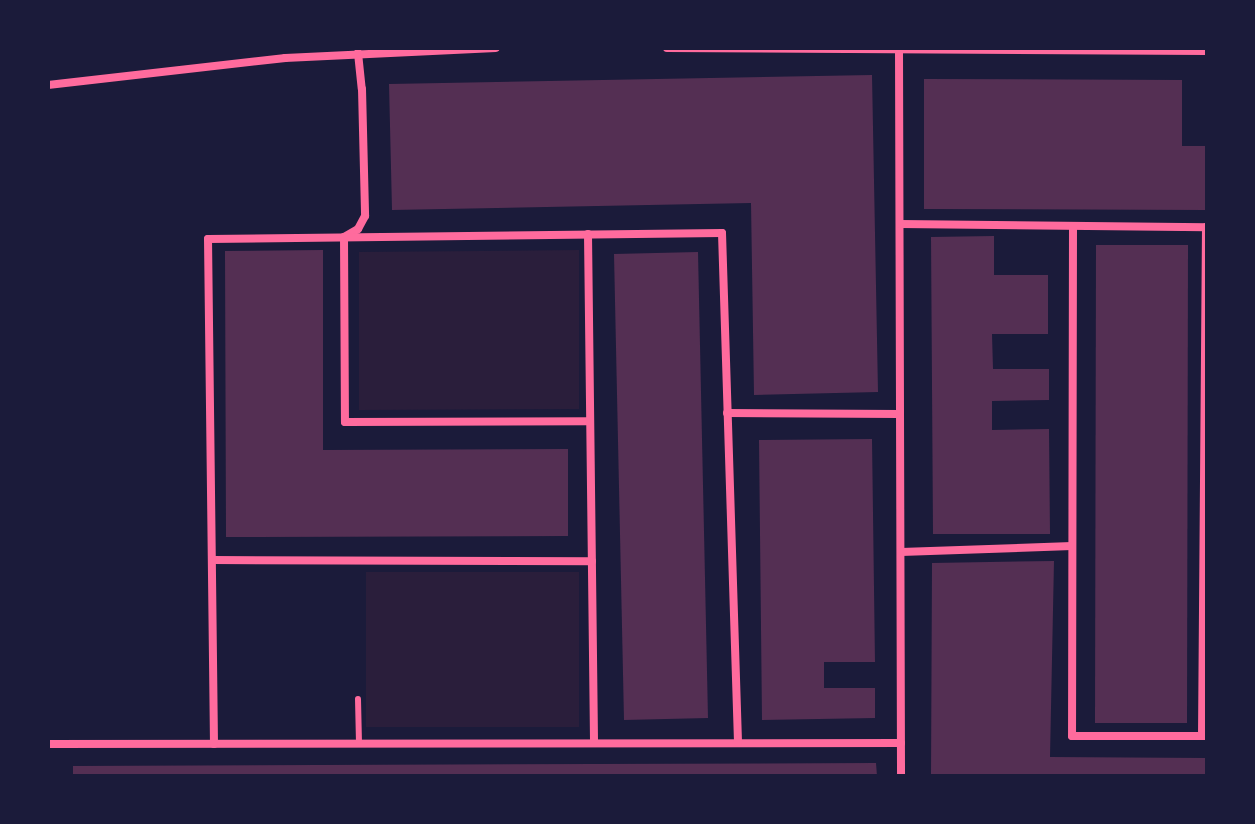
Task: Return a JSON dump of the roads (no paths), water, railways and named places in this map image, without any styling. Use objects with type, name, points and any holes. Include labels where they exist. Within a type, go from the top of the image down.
[{"type":"street","points":[[48,85],[358,51],[496,48]]},
{"type":"street","points":[[667,48],[1207,51]]},
{"type":"street","points":[[899,50],[901,776]]},
{"type":"street","points":[[344,237],[358,229],[365,216],[358,51]]},
{"type":"street","points":[[900,224],[1206,227],[1204,736],[1072,736],[1073,226]]},
{"type":"street","points":[[214,744],[208,239],[722,233],[738,743]]},
{"type":"street","points":[[588,234],[594,743]]},
{"type":"street","points":[[344,237],[345,422],[590,421]]},
{"type":"street","points":[[727,413],[900,414]]},
{"type":"street","points":[[901,552],[1072,546]]},
{"type":"street","points":[[212,560],[592,561]]},
{"type":"street","points":[[48,744],[901,743]]},
{"type":"lane","points":[[358,699],[359,744]]}]
